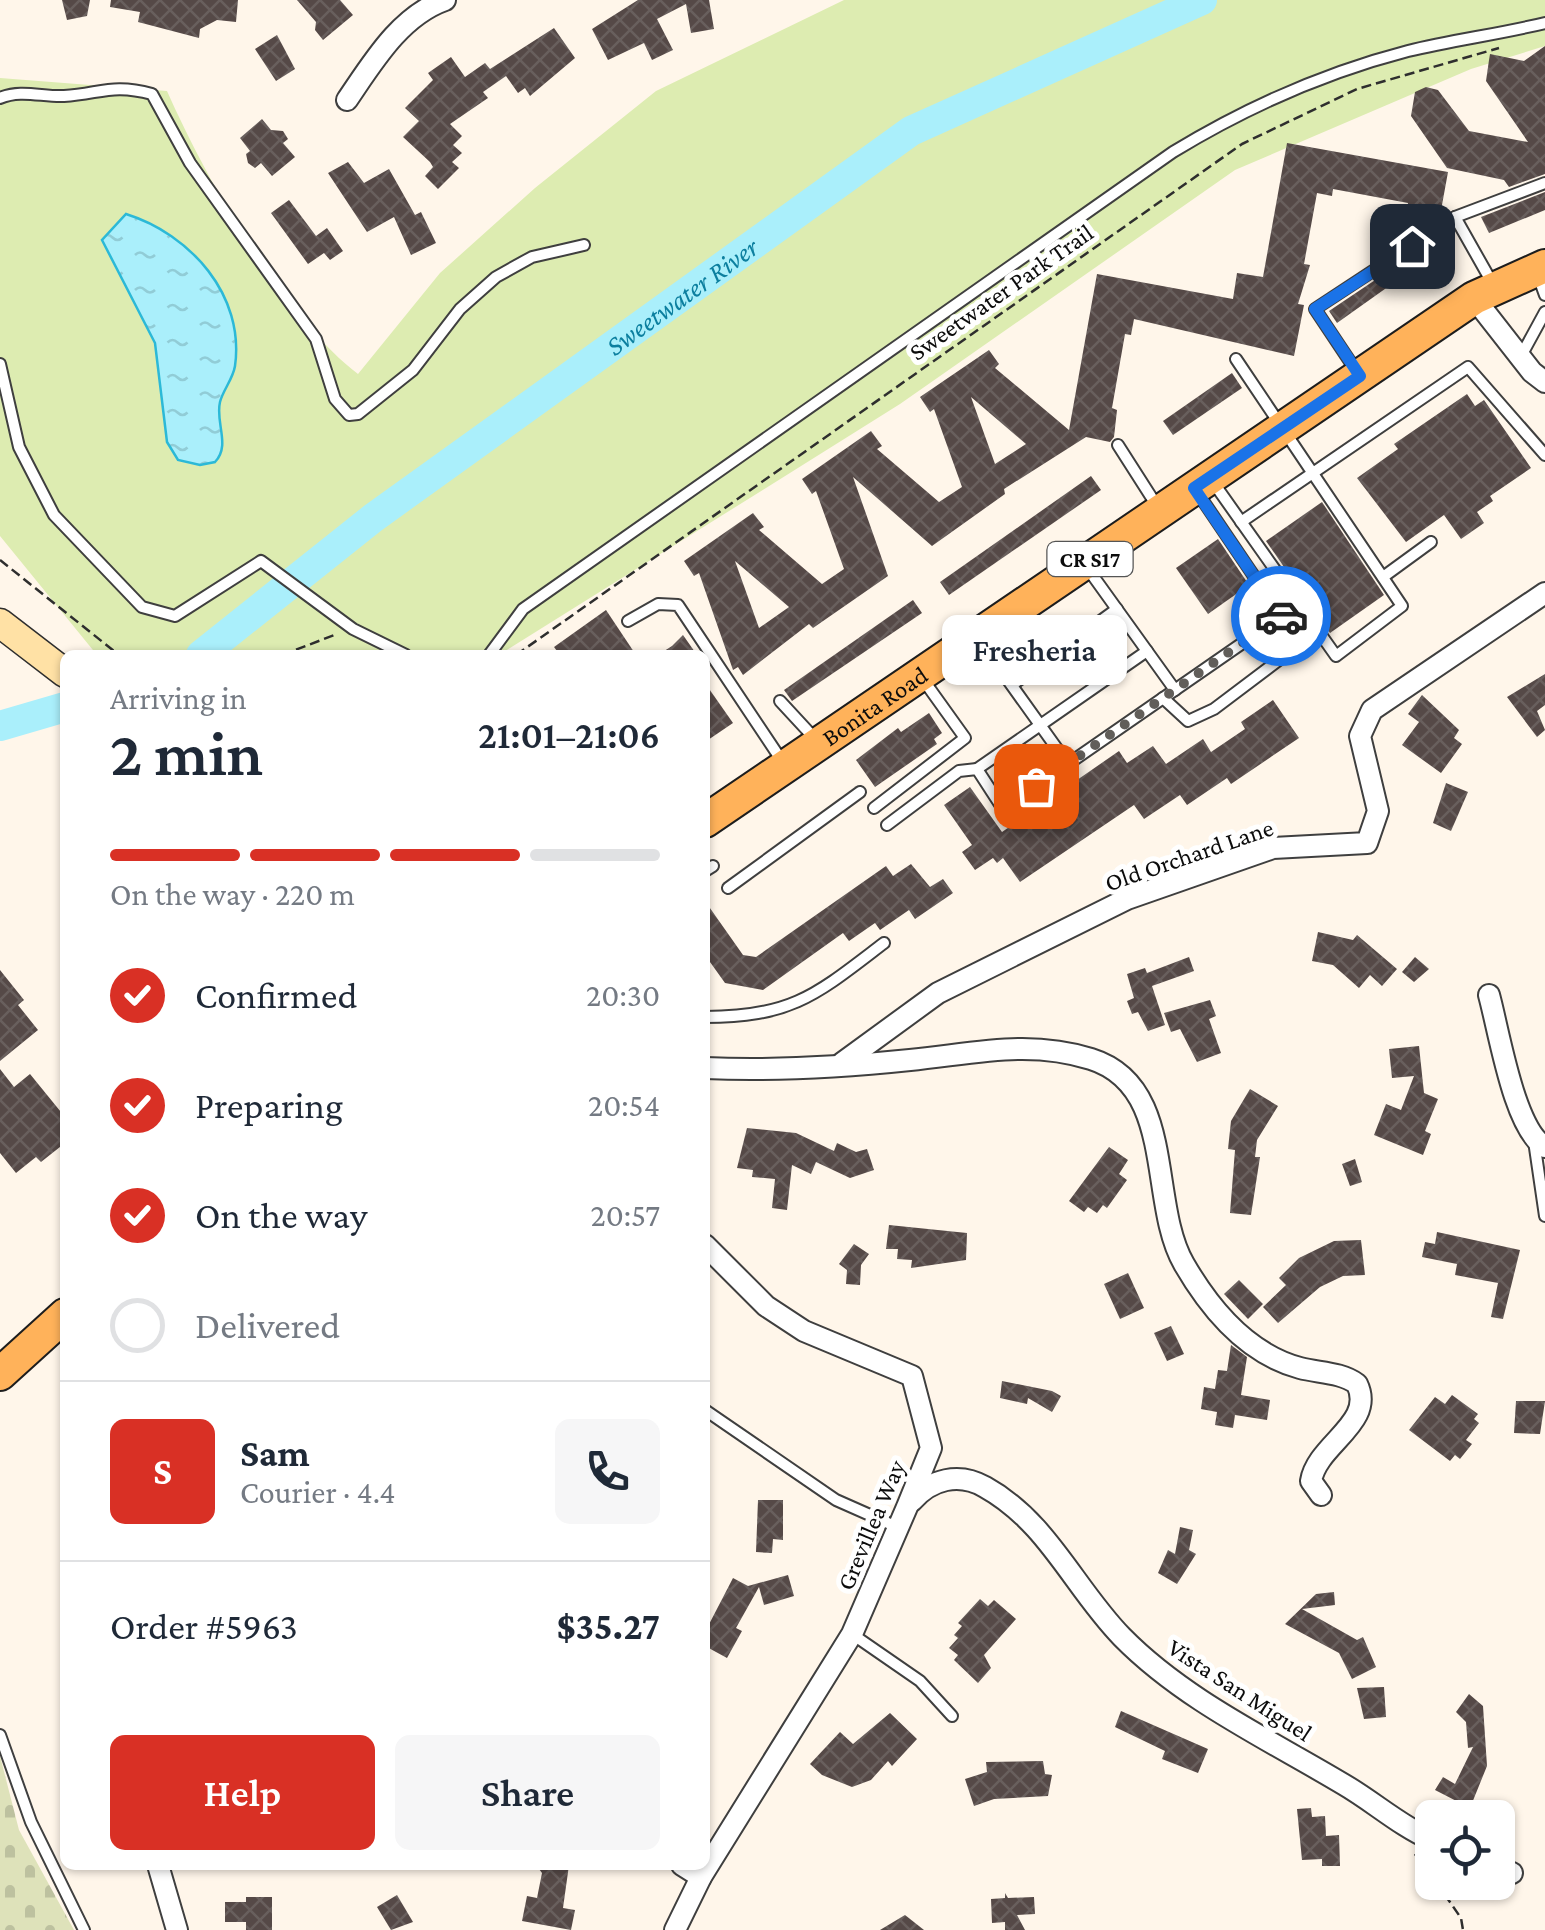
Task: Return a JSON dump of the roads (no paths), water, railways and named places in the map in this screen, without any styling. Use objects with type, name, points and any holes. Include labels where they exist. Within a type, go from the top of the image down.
[{"type":"main road","name":"Bonita Road","points":[[710,818],[1484,292],[1542,277]]},
{"type":"main road","points":[[0,623],[60,669]]},
{"type":"main road","points":[[0,1374],[60,1320]]},
{"type":"street","points":[[348,100],[382,49],[430,2]]},
{"type":"street","points":[[1484,292],[1520,357],[1545,382]]},
{"type":"street","name":"Old Orchard Lane","points":[[840,1064],[938,993],[1127,899],[1273,848],[1368,843],[1378,811],[1360,736],[1372,710],[1545,593]]},
{"type":"street","points":[[1489,995],[1523,1118],[1540,1143]]},
{"type":"street","points":[[710,1068],[752,1070],[912,1060],[988,1047],[1095,1060],[1129,1084],[1151,1124],[1170,1229],[1184,1264],[1241,1339],[1269,1356],[1358,1384],[1363,1396],[1359,1414],[1326,1447],[1312,1469],[1311,1480],[1321,1495]]},
{"type":"street","name":"Grevillea Way","points":[[710,1250],[766,1306],[792,1322],[912,1376],[930,1448],[852,1634],[710,1863]]},
{"type":"street","name":"Vista San Miguel","points":[[907,1507],[922,1489],[952,1477],[982,1485],[1043,1533],[1120,1635],[1163,1676],[1415,1830]]},
{"type":"street","points":[[159,1870],[177,1930]]},
{"type":"street","points":[[690,1870],[701,1877]]},
{"type":"street","name":"Grevillea Way","points":[[676,1930],[705,1870]]},
{"type":"lane","points":[[493,650],[523,609],[1246,108],[1405,52],[1545,22]]},
{"type":"lane","points":[[0,98],[18,93],[64,96],[98,87],[152,94],[190,162],[316,338],[335,399],[349,415],[358,414],[413,370],[460,308],[496,277],[532,257],[584,246]]},
{"type":"lane","points":[[1360,376],[1315,309],[1455,217],[1545,183]]},
{"type":"lane","points":[[1455,217],[1484,292]]},
{"type":"lane","points":[[1520,357],[1545,312]]},
{"type":"lane","points":[[1202,483],[1241,522],[1336,656],[1402,606],[1285,426],[1236,359]]},
{"type":"lane","points":[[0,364],[20,447],[34,482],[79,546],[142,608],[175,616],[202,603],[250,565],[270,564],[353,629],[396,650]]},
{"type":"lane","points":[[1241,522],[1468,367],[1545,455]]},
{"type":"lane","points":[[1118,445],[1160,511]]},
{"type":"lane","points":[[1163,698],[1188,721],[1214,709],[1300,644],[1202,483]]},
{"type":"lane","points":[[1383,577],[1431,542]]},
{"type":"lane","points":[[1084,563],[1175,690]]},
{"type":"lane","points":[[628,622],[658,604],[678,605],[708,650]]},
{"type":"lane","points":[[1012,686],[1117,609]]},
{"type":"lane","points":[[977,770],[1004,808],[1283,615]]},
{"type":"lane","points":[[976,636],[1068,764]]},
{"type":"lane","points":[[888,825],[959,771],[977,770],[1147,651]]},
{"type":"lane","points":[[710,653],[786,766]]},
{"type":"lane","points":[[874,808],[965,738],[920,675]]},
{"type":"lane","points":[[780,700],[819,743]]},
{"type":"lane","points":[[728,888],[860,792]]},
{"type":"lane","points":[[710,1017],[755,1017],[792,1006],[884,943]]},
{"type":"lane","points":[[1540,1143],[1545,1216]]},
{"type":"lane","points":[[710,1413],[836,1500],[898,1528]]},
{"type":"lane","points":[[852,1634],[920,1681],[952,1716]]},
{"type":"lane","points":[[0,1735],[31,1822],[84,1930]]},
{"type":"water","points":[[126,214],[149,223],[191,252],[222,292],[231,315],[236,340],[235,366],[220,402],[222,448],[215,462],[200,465],[178,460],[167,442],[155,343],[102,240]]},
{"type":"water","points":[[367,529],[368,534],[224,650],[217,650]]},
{"type":"waterway","name":"Sweetwater River","points":[[207,650],[373,518],[911,131],[1202,0]]},
{"type":"waterway","name":"Sweetwater River","points":[[0,726],[60,708]]},
{"type":"place","name":"Fresheria","points":[[1036,786]]}]
